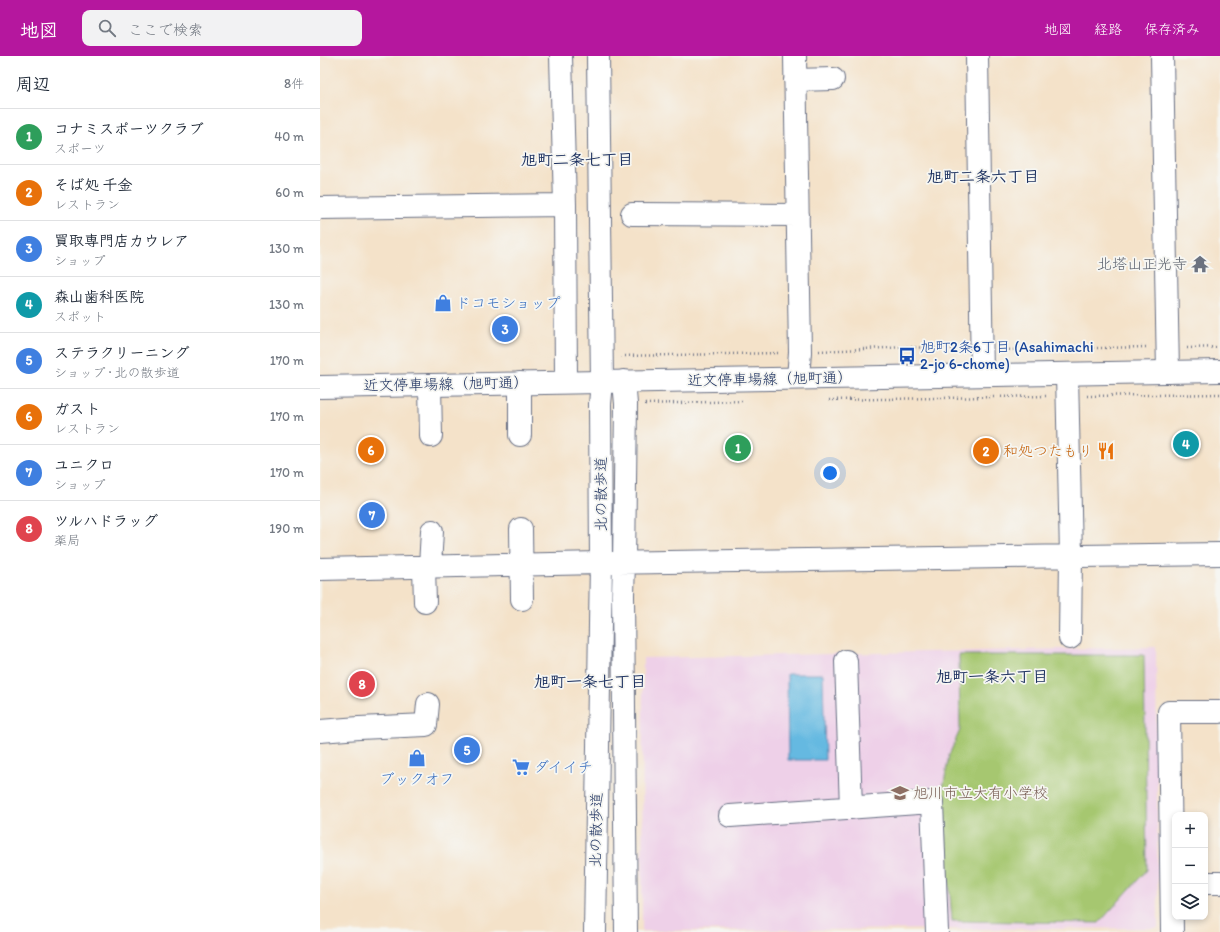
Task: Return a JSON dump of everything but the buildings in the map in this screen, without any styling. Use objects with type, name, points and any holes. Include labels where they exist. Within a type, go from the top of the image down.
[{"type":"street","points":[[561,56],[565,205],[566,382]]},
{"type":"street","name":"北の散歩道","points":[[594,932],[601,563],[600,404],[602,382],[598,56]]},
{"type":"street","points":[[795,56],[800,352],[798,378]]},
{"type":"street","points":[[977,56],[982,375]]},
{"type":"street","points":[[1162,56],[1168,372]]},
{"type":"street","points":[[795,80],[833,79]]},
{"type":"street","points":[[320,208],[565,205]]},
{"type":"street","points":[[632,214],[798,215]]},
{"type":"street","name":"近文停車場線（旭町通）","points":[[320,386],[1220,371]]},
{"type":"street","points":[[1067,374],[1071,556],[1070,638]]},
{"type":"street","points":[[624,381],[626,404],[623,603],[626,932]]},
{"type":"street","points":[[520,383],[520,435]]},
{"type":"street","points":[[430,385],[431,436]]},
{"type":"street","points":[[521,529],[522,599]]},
{"type":"street","points":[[425,602],[427,566],[432,531]]},
{"type":"street","points":[[320,568],[1220,554]]},
{"type":"street","points":[[846,661],[851,808]]},
{"type":"street","points":[[320,731],[426,725],[428,704]]},
{"type":"street","points":[[1172,848],[1169,712],[1220,712]]},
{"type":"street","points":[[730,816],[932,802],[937,932]]},
{"type":"street","points":[[1172,932],[1173,884]]},
{"type":"street","points":[[1208,884],[1220,884]]},
{"type":"path","points":[[601,357],[800,352],[908,347],[981,350],[1220,347]]},
{"type":"path","points":[[828,400],[1220,394]]},
{"type":"path","points":[[626,404],[749,401]]},
{"type":"shaded area","name":"旭川市立大有小学校","points":[[1156,647],[1158,928],[642,931],[643,658]]},
{"type":"green space","points":[[959,655],[1144,655],[1147,870],[1099,923],[952,921],[942,794],[949,755],[960,730]]},
{"type":"water","points":[[787,674],[823,674],[825,760],[788,760]]},
{"type":"place","name":"北塔山正光寺","points":[[1200,264]]},
{"type":"place","name":"ドコモショップ","points":[[443,303]]},
{"type":"place","name":"買取専門店カウレア","points":[[505,329]]},
{"type":"place","name":"旭町2条6丁目 (Asahimachi 2-jo 6-chome)","points":[[907,356]]},
{"type":"place","name":"森山歯科医院","points":[[1186,444]]},
{"type":"place","name":"コナミスポーツクラブ","points":[[738,448]]},
{"type":"place","name":"ガスト","points":[[371,450]]},
{"type":"place","name":"そば処 千金","points":[[986,451]]},
{"type":"place","name":"和処つたもり","points":[[1106,451]]},
{"type":"place","name":"ユニクロ","points":[[372,515]]},
{"type":"place","name":"ツルハドラッグ","points":[[362,684]]},
{"type":"place","name":"ステラクリーニング","points":[[467,750]]},
{"type":"place","name":"ブックオフ","points":[[417,758]]},
{"type":"place","name":"ダイイチ","points":[[521,767]]},
{"type":"place","name":"旭川市立大有小学校","points":[[900,793]]},
{"type":"district","name":"旭町二条七丁目","points":[[577,159]]},
{"type":"district","name":"旭町二条六丁目","points":[[983,176]]},
{"type":"district","name":"旭町一条六丁目","points":[[992,676]]},
{"type":"district","name":"旭町一条七丁目","points":[[590,681]]}]
